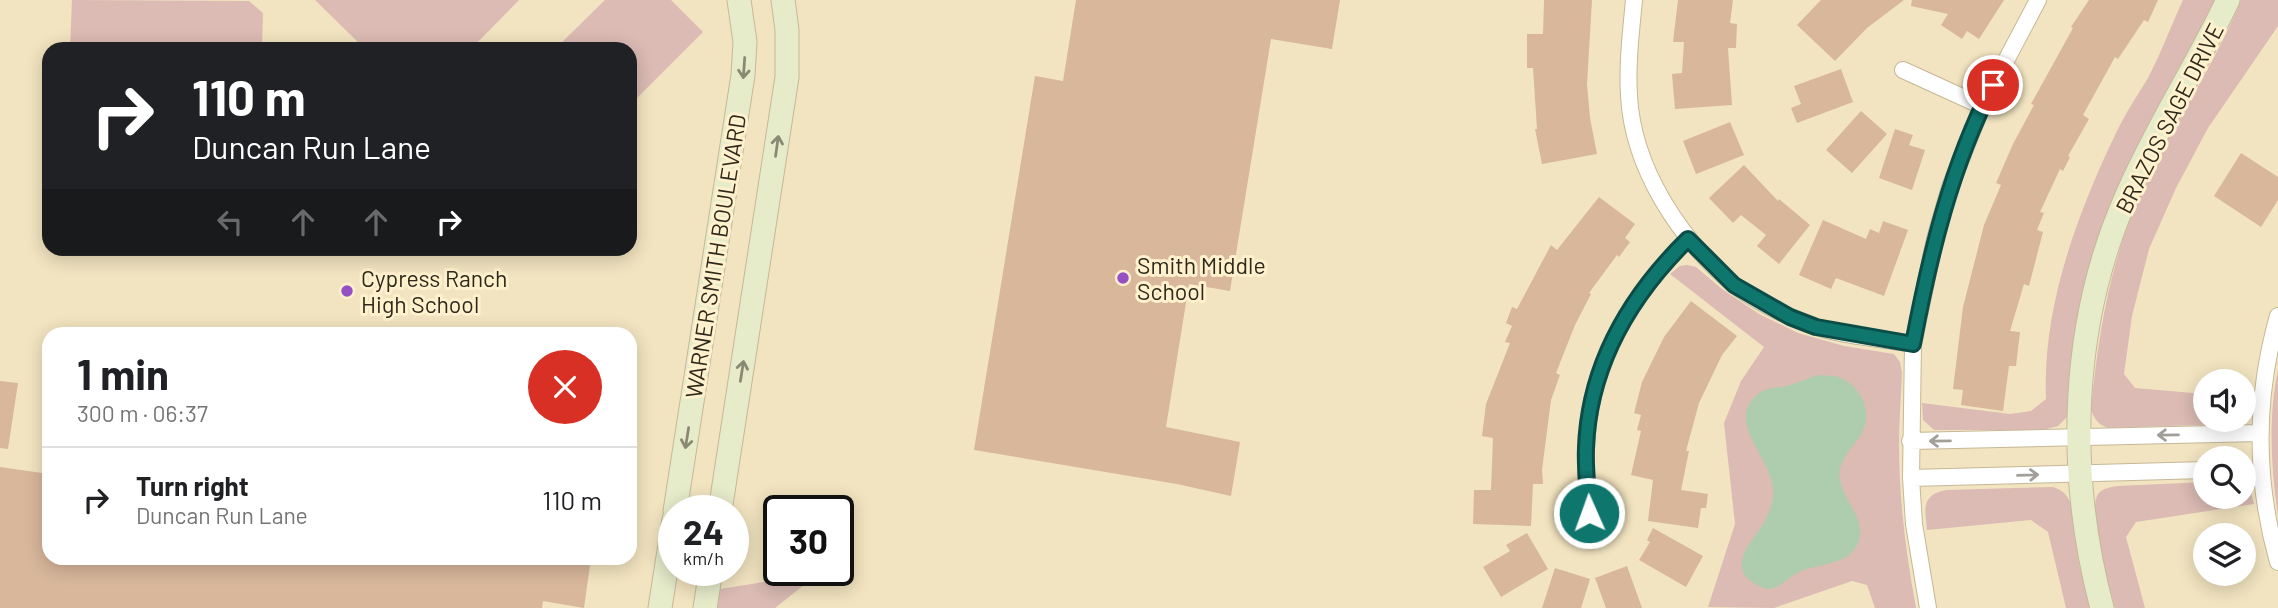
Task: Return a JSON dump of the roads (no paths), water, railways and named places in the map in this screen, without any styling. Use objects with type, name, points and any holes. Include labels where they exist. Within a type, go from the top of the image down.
[{"type":"street","name":"WARNER SMITH BOULEVARD","points":[[677,495],[743,75],[745,42],[739,0]]},
{"type":"street","name":"WARNER SMITH BOULEVARD","points":[[722,495],[787,77],[783,0]]},
{"type":"street","points":[[1634,0],[1629,45],[1629,98],[1639,149],[1658,193],[1688,239],[1734,285],[1790,317],[1816,327],[1913,344]]},
{"type":"street","points":[[1928,608],[1914,524],[1911,478],[1913,344],[1950,187],[1982,106],[2038,0]]},
{"type":"street","name":"BRAZOS SAGE DRIVE","points":[[2102,608],[2084,523],[2079,438],[2084,353],[2094,300],[2108,247],[2127,196],[2148,150],[2228,0]]},
{"type":"street","points":[[1903,70],[1982,106]]},
{"type":"street","points":[[1589,513],[1586,447],[1593,397],[1609,347],[1632,305],[1652,277],[1688,239]]},
{"type":"street","points":[[2278,316],[2263,387],[2260,433],[2264,499],[2278,562]]},
{"type":"street","points":[[1910,441],[2260,433]]},
{"type":"street","points":[[2256,468],[2261,468]]},
{"type":"street","points":[[1911,478],[2193,470]]},
{"type":"street","points":[[660,608],[663,586]]},
{"type":"street","points":[[705,608],[708,586]]},
{"type":"place","name":"Smith Middle School","points":[[1123,278]]},
{"type":"place","name":"Cypress Ranch High School","points":[[347,291]]}]
